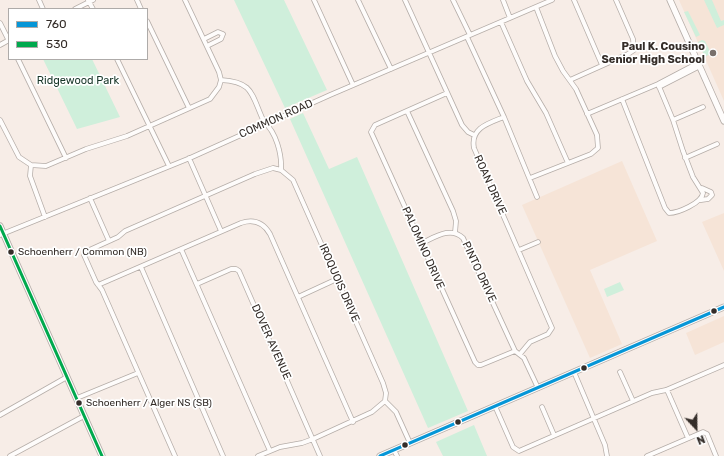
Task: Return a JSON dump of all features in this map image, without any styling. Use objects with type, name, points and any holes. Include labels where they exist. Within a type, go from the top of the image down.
[{"type":"main road","points":[[670,0],[724,121]]},
{"type":"main road","points":[[0,226],[2,234],[102,456]]},
{"type":"main road","points":[[380,456],[724,307]]},
{"type":"street","points":[[0,120],[16,152],[22,159],[30,165],[46,166],[86,149],[127,136],[212,97],[218,90],[221,80],[218,68],[185,0]]},
{"type":"street","points":[[314,0],[353,85]]},
{"type":"street","points":[[358,0],[390,69]]},
{"type":"street","points":[[405,0],[462,125],[468,132],[474,135],[482,126],[504,117]]},
{"type":"street","points":[[453,0],[537,196]]},
{"type":"street","points":[[503,0],[510,18]]},
{"type":"street","name":"COMMON ROAD","points":[[2,234],[189,158],[353,85],[551,0]]},
{"type":"street","points":[[574,0],[602,65]]},
{"type":"street","points":[[570,80],[634,50],[633,39],[616,0]]},
{"type":"street","points":[[77,8],[90,1]]},
{"type":"street","points":[[530,178],[594,152],[598,148],[597,135],[570,80],[556,56],[536,7]]},
{"type":"street","points":[[501,22],[527,81],[546,113],[568,163]]},
{"type":"street","points":[[0,23],[8,39]]},
{"type":"street","points":[[148,24],[189,108]]},
{"type":"street","points":[[204,39],[218,32],[223,34],[222,39],[207,46]]},
{"type":"street","points":[[18,60],[66,158]]},
{"type":"street","points":[[117,60],[169,166]]},
{"type":"street","points":[[587,114],[659,85],[699,64]]},
{"type":"street","points":[[175,456],[85,256],[85,252],[109,241],[125,231],[262,171],[273,168],[281,170],[281,153],[270,128],[248,88],[239,82],[221,80]]},
{"type":"street","points":[[659,85],[673,120],[685,158],[695,180],[702,188],[704,193],[701,200]]},
{"type":"street","points":[[407,111],[448,93]]},
{"type":"street","points":[[622,99],[634,125],[649,169],[668,213],[674,212],[701,200],[708,199],[712,195],[711,192],[702,188]]},
{"type":"street","points":[[673,120],[703,107]]},
{"type":"street","name":"PALOMINO DRIVE","points":[[407,111],[375,125],[371,129],[372,135],[473,359],[478,365],[515,351]]},
{"type":"street","name":"PINTO DRIVE","points":[[407,111],[453,212],[456,221],[455,232],[464,238],[468,245],[515,351]]},
{"type":"street","name":"ROAN DRIVE","points":[[474,135],[473,145],[475,152],[551,325],[552,330],[530,342],[520,354]]},
{"type":"street","points":[[685,158],[717,144]]},
{"type":"street","points":[[189,158],[221,231]]},
{"type":"street","points":[[30,165],[30,176],[45,217]]},
{"type":"street","name":"IROQUOIS DRIVE","points":[[281,170],[292,179],[337,279],[385,387],[384,401]]},
{"type":"street","points":[[90,198],[109,241]]},
{"type":"street","points":[[98,285],[246,221],[258,222],[269,232],[353,422]]},
{"type":"street","points":[[422,243],[441,234],[455,232]]},
{"type":"street","points":[[519,250],[538,242]]},
{"type":"street","points":[[182,249],[270,451]]},
{"type":"street","points":[[140,267],[224,456]]},
{"type":"street","name":"DOVER AVENUE","points":[[197,284],[231,269],[239,270],[320,456]]},
{"type":"street","points":[[298,297],[337,279]]},
{"type":"street","points":[[515,351],[520,354],[527,363],[538,388]]},
{"type":"street","points":[[495,406],[513,447],[518,451],[633,401],[655,392],[667,390],[724,365]]},
{"type":"street","points":[[574,372],[605,445],[607,456]]},
{"type":"street","points":[[620,372],[633,401]]},
{"type":"street","points":[[77,398],[138,373]]},
{"type":"street","points":[[0,415],[67,377]]},
{"type":"street","points":[[667,390],[688,438]]},
{"type":"street","points":[[258,456],[270,451],[313,439],[353,422],[376,410],[384,401],[396,412],[410,443]]},
{"type":"street","points":[[542,407],[554,435]]},
{"type":"street","points":[[10,456],[84,416]]},
{"type":"street","points":[[647,456],[656,454],[688,438],[704,432],[707,434],[716,456]]},
{"type":"street","points":[[394,450],[397,456]]},
{"type":"shaded area","name":"Paul K. Cousino Senior High School","points":[[679,0],[724,0],[724,101],[708,65]]},
{"type":"shaded area","points":[[622,161],[657,241],[590,270],[622,344],[590,358],[522,205]]},
{"type":"shaded area","points":[[724,213],[724,271],[702,222]]},
{"type":"shaded area","points":[[724,316],[724,342],[695,355],[686,333]]},
{"type":"green space","points":[[234,0],[284,0],[327,90],[285,108]]},
{"type":"green space","points":[[704,0],[712,0],[721,21],[724,20],[724,25],[717,28]]},
{"type":"green space","points":[[688,11],[700,35],[696,37],[684,12]]},
{"type":"green space","points":[[702,40],[705,41],[711,53],[705,57],[698,42]]},
{"type":"green space","name":"Ridgewood Park","points":[[43,60],[92,60],[120,117],[77,129]]},
{"type":"green space","points":[[303,113],[329,169],[357,157],[468,411],[428,428],[290,119]]},
{"type":"green space","points":[[620,282],[624,290],[607,297],[604,289]]},
{"type":"green space","points":[[474,425],[487,456],[443,456],[436,442]]},
{"type":"transit line","name":"530","points":[[0,226],[102,456]]},
{"type":"transit line","name":"760","points":[[380,456],[724,307]]},
{"type":"place","name":"Paul K. Cousino Senior High School","points":[[713,53]]},
{"type":"place","name":"Schoenherr / Common (NB)","points":[[11,252]]},
{"type":"place","name":"Schoenherr / Alger NS (SB)","points":[[79,403]]}]
